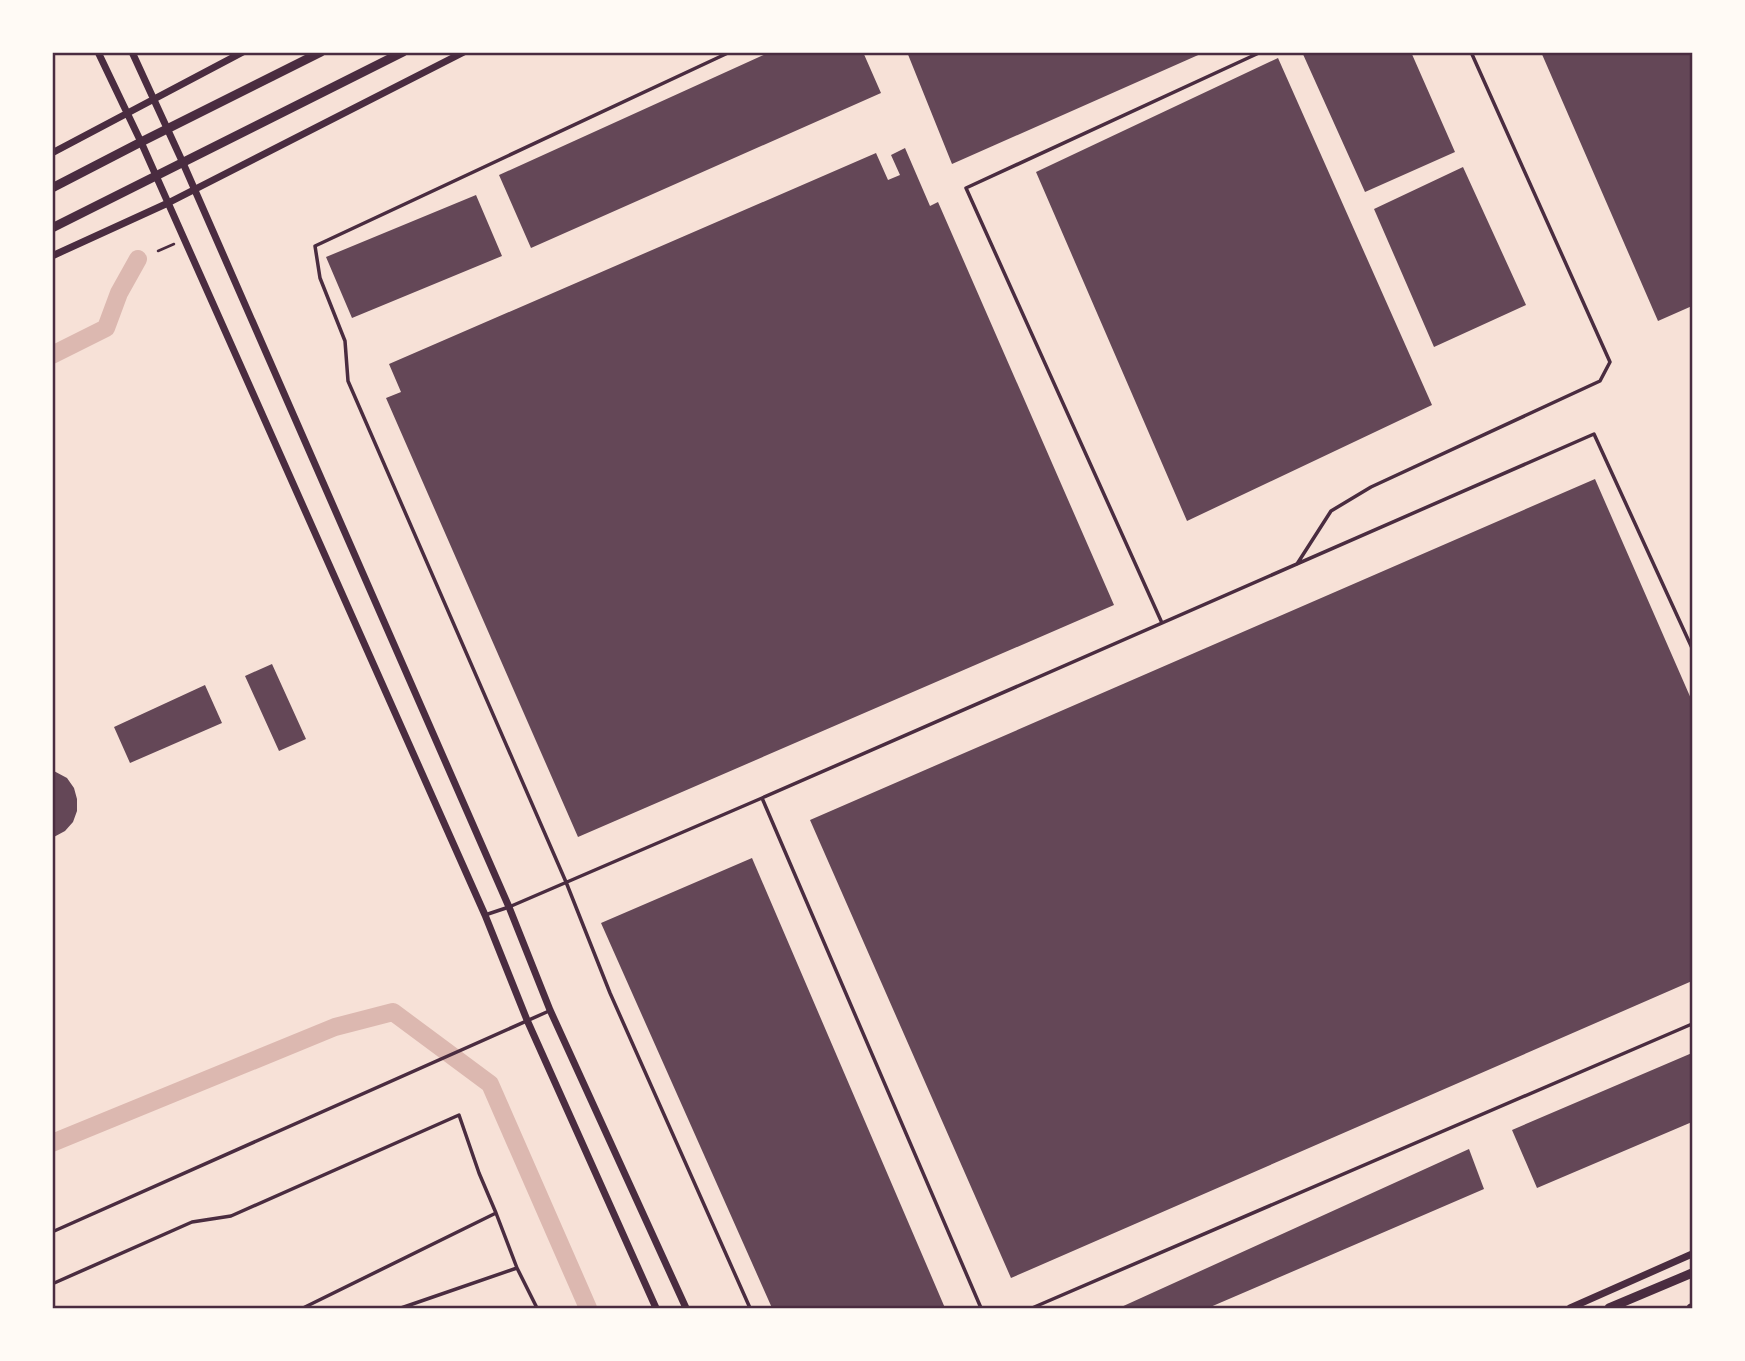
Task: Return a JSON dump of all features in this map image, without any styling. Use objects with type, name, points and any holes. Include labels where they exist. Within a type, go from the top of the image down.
[{"type":"street","points":[[98,52],[141,142],[485,915],[527,1020],[656,1308]]},
{"type":"street","points":[[132,52],[195,189],[509,907],[550,1010],[686,1308]]},
{"type":"street","points":[[52,153],[243,52]]},
{"type":"street","points":[[52,188],[321,52]]},
{"type":"street","points":[[52,228],[402,52]]},
{"type":"street","points":[[52,256],[168,203],[464,52]]},
{"type":"street","points":[[1570,1308],[1692,1254]]},
{"type":"street","points":[[1609,1308],[1692,1273]]},
{"type":"lane","points":[[730,52],[315,246],[320,278],[345,341],[348,381],[566,882],[610,993],[750,1308]]},
{"type":"lane","points":[[1163,623],[966,188],[1261,52]]},
{"type":"lane","points":[[1297,564],[1331,511],[1371,487],[1600,381],[1610,362],[1471,52]]},
{"type":"lane","points":[[485,915],[762,798],[1594,434],[1692,648]]},
{"type":"lane","points":[[762,798],[981,1308]]},
{"type":"lane","points":[[52,1232],[550,1010]]},
{"type":"lane","points":[[1032,1308],[1692,1024]]},
{"type":"lane","points":[[52,1284],[192,1222],[232,1216],[459,1115],[517,1268],[537,1308]]},
{"type":"lane","points":[[303,1308],[496,1213]]},
{"type":"lane","points":[[401,1308],[517,1268]]},
{"type":"building","points":[[770,52],[863,52],[881,93],[531,248],[499,175]]},
{"type":"building","points":[[907,52],[1205,52],[952,164]]},
{"type":"building","points":[[1302,52],[1411,52],[1455,152],[1365,192]]},
{"type":"building","points":[[1541,52],[1692,52],[1692,306],[1658,321]]},
{"type":"building","points":[[1278,58],[1432,405],[1187,521],[1036,172]]},
{"type":"building","points":[[905,148],[930,206],[938,202],[1114,605],[578,837],[386,398],[401,392],[389,364],[876,153],[888,180],[900,175],[891,155]]},
{"type":"building","points":[[1463,167],[1526,305],[1434,347],[1374,209]]},
{"type":"building","points":[[476,195],[502,256],[352,318],[326,257]]},
{"type":"building","points":[[1595,479],[1692,701],[1692,981],[1011,1278],[810,820]]},
{"type":"building","points":[[272,664],[306,739],[279,751],[245,676]]},
{"type":"building","points":[[205,685],[222,723],[130,763],[114,727]]},
{"type":"building","points":[[52,770],[67,778],[74,788],[77,811],[73,822],[65,831],[52,838]]},
{"type":"building","points":[[752,858],[945,1308],[772,1308],[601,923]]},
{"type":"building","points":[[1692,1053],[1692,1122],[1537,1188],[1512,1130]]},
{"type":"building","points":[[1469,1149],[1484,1189],[1208,1308],[1119,1308]]},
{"type":"waterway","points":[[52,355],[106,328],[119,293],[138,259]]},
{"type":"waterway","points":[[52,1143],[335,1027],[393,1012],[490,1084],[588,1308]]}]
